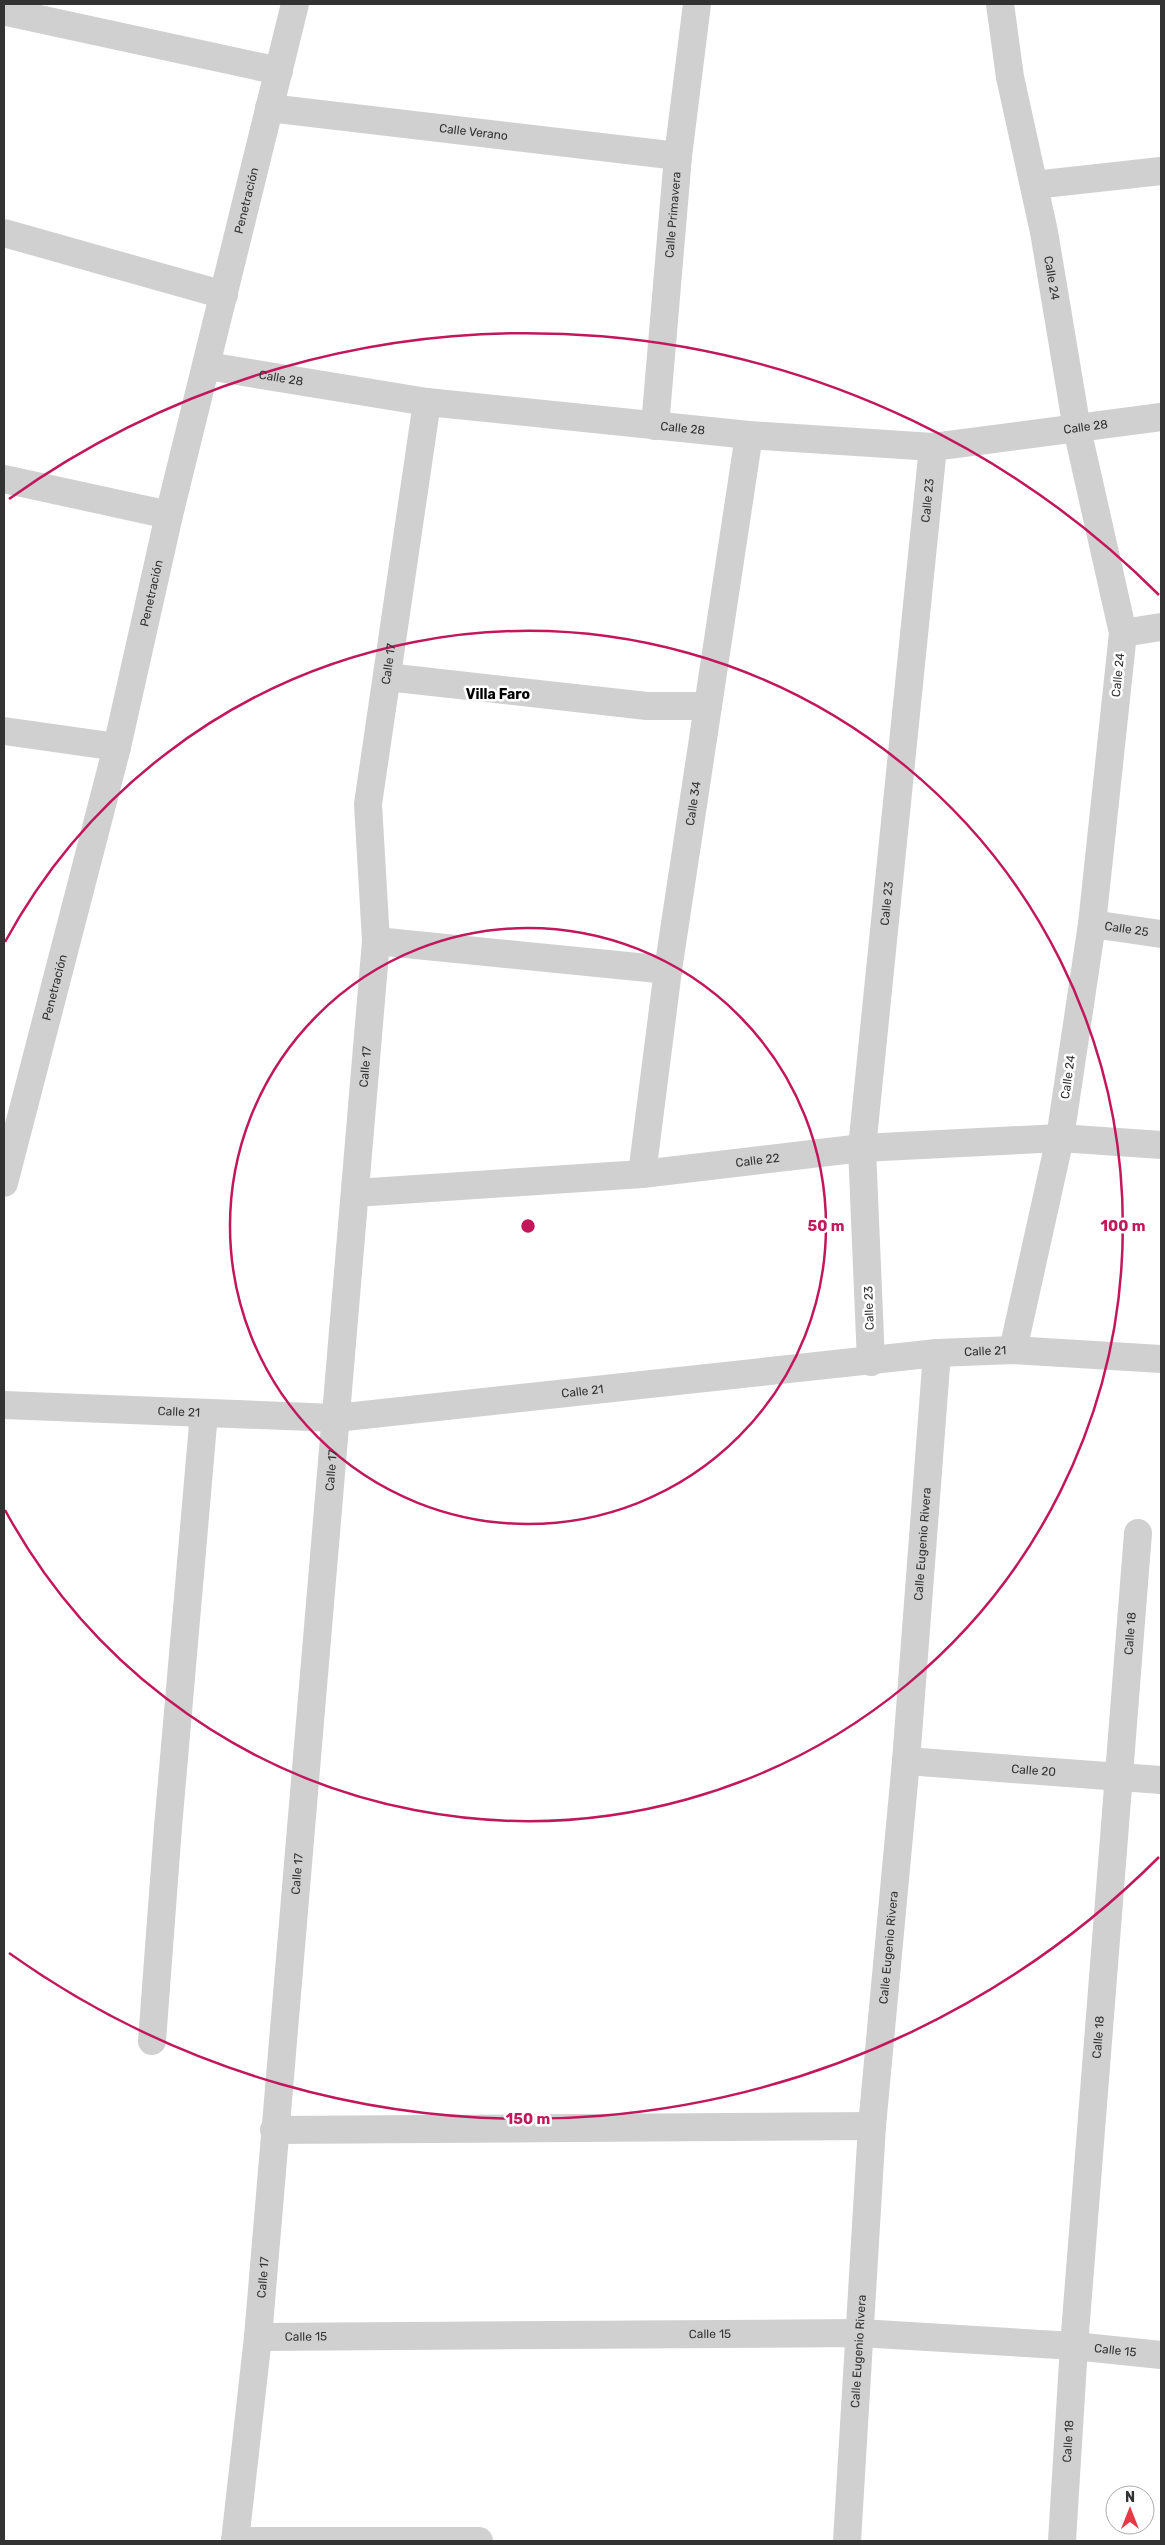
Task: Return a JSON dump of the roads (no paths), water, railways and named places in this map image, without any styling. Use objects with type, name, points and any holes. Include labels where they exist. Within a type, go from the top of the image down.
[{"type":"street","name":"Penetración","points":[[4,1183],[117,747],[168,515],[207,366],[295,4]]},
{"type":"street","name":"Calle Primavera","points":[[655,426],[678,156],[697,4]]},
{"type":"street","name":"Calle 24","points":[[1000,4],[1010,77],[1044,232],[1077,429],[1122,632],[1092,924],[1060,1138],[1013,1350]]},
{"type":"street","points":[[7,12],[278,71]]},
{"type":"street","name":"Calle Verano","points":[[269,108],[678,156]]},
{"type":"street","points":[[1034,185],[1161,171]]},
{"type":"street","points":[[4,233],[224,295]]},
{"type":"street","name":"Calle 28","points":[[207,366],[428,402],[749,435],[933,447],[1161,417]]},
{"type":"street","name":"Calle 17","points":[[235,2541],[258,2336],[376,941],[368,804],[428,402]]},
{"type":"street","name":"Calle 34","points":[[642,1174],[668,970],[749,435]]},
{"type":"street","name":"Calle 23","points":[[871,1362],[862,1148],[933,447]]},
{"type":"street","points":[[4,478],[168,515]]},
{"type":"street","points":[[1122,632],[1161,627]]},
{"type":"street","points":[[387,677],[647,706],[708,706]]},
{"type":"street","points":[[4,731],[117,747]]},
{"type":"street","name":"Calle 25","points":[[1092,924],[1161,934]]},
{"type":"street","points":[[376,941],[668,970]]},
{"type":"street","name":"Calle 22","points":[[354,1193],[642,1174],[862,1148],[1060,1138],[1161,1145]]},
{"type":"street","name":"Calle 21","points":[[4,1405],[336,1418],[871,1362],[936,1353],[1013,1350],[1161,1359]]},
{"type":"street","name":"Calle Eugenio Rivera","points":[[847,2541],[872,2126],[906,1761],[936,1353]]},
{"type":"street","points":[[152,2041],[168,1827],[204,1413]]},
{"type":"street","name":"Calle 18","points":[[1062,2541],[1074,2346],[1138,1533]]},
{"type":"street","name":"Calle 20","points":[[906,1761],[1161,1780]]},
{"type":"street","points":[[274,2130],[872,2126]]},
{"type":"street","name":"Calle 15","points":[[258,2336],[860,2333],[1074,2346],[1161,2355]]},
{"type":"street","points":[[235,2541],[479,2541]]},
{"type":"district","name":"Villa Faro","points":[[498,694]]}]
